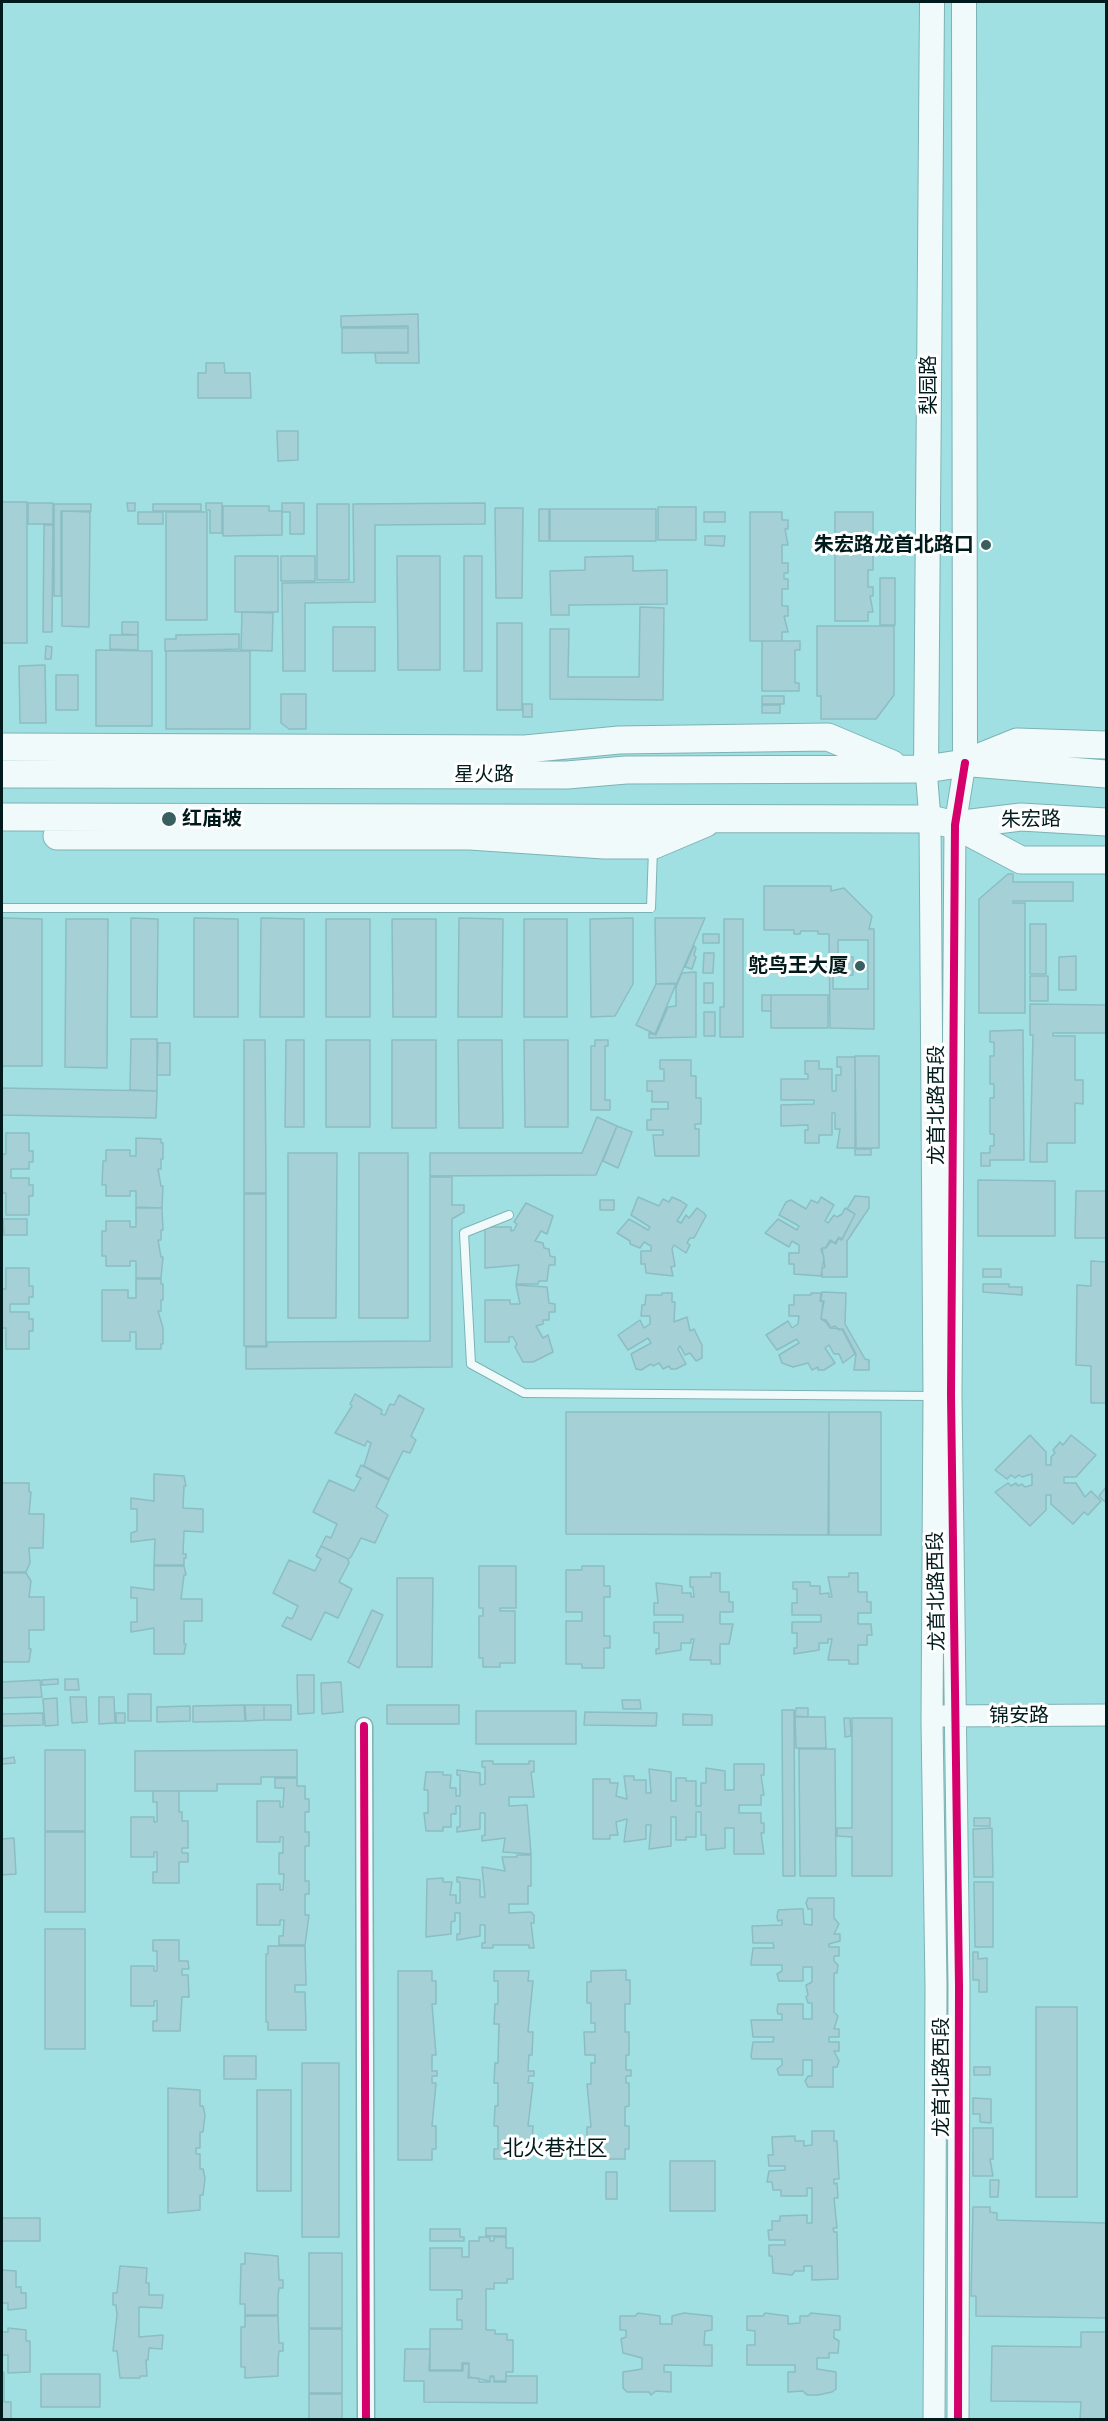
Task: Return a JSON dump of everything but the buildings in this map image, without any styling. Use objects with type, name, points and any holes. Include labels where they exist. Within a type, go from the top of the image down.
[{"type":"main road","name":"梨园路","points":[[915,769],[932,2]]},
{"type":"main road","name":"梨园路","points":[[964,2],[965,763]]},
{"type":"main road","points":[[2,747],[75,748],[309,761],[525,749],[619,740],[828,737],[915,769]]},
{"type":"main road","points":[[965,763],[1017,742],[1107,745]]},
{"type":"main road","points":[[486,775],[584,745]]},
{"type":"main road","points":[[75,748],[75,774]]},
{"type":"main road","name":"星火路","points":[[2,774],[75,774],[309,761],[486,775],[567,775],[626,770],[915,769],[965,763]]},
{"type":"main road","points":[[965,763],[1107,774]]},
{"type":"main road","points":[[2,817],[717,818],[943,822],[1021,860],[1107,860]]},
{"type":"main road","name":"朱宏路","points":[[943,822],[1021,817],[1107,822]]},
{"type":"main road","points":[[2,836],[470,836],[604,845],[654,845],[717,818]]},
{"type":"street","name":"龙首北路西段","points":[[934,2420],[936,1986],[932,1716],[942,1396],[943,822],[965,763]]},
{"type":"street","name":"龙首北路西段","points":[[915,769],[943,822]]},
{"type":"street","name":"龙首北路西段","points":[[942,1396],[955,1716],[959,1986],[957,2420]]},
{"type":"street","name":"锦安路","points":[[932,1716],[1107,1715]]},
{"type":"street","points":[[364,1726],[366,2420]]},
{"type":"lane","points":[[2,908],[651,909],[654,845]]},
{"type":"lane","points":[[510,1215],[464,1233],[471,1364],[524,1393],[942,1396]]},
{"type":"cycle path","points":[[958,2420],[959,1986],[951,1395],[955,825],[965,763]]},
{"type":"cycle path","points":[[364,1726],[366,2420]]},
{"type":"place","name":"朱宏路龙首北路口","points":[[986,545]]},
{"type":"place","name":"红庙坡","points":[[169,819]]},
{"type":"place","name":"鸵鸟王大厦","points":[[860,966]]},
{"type":"district","name":"北火巷社区","points":[[555,2149]]}]
